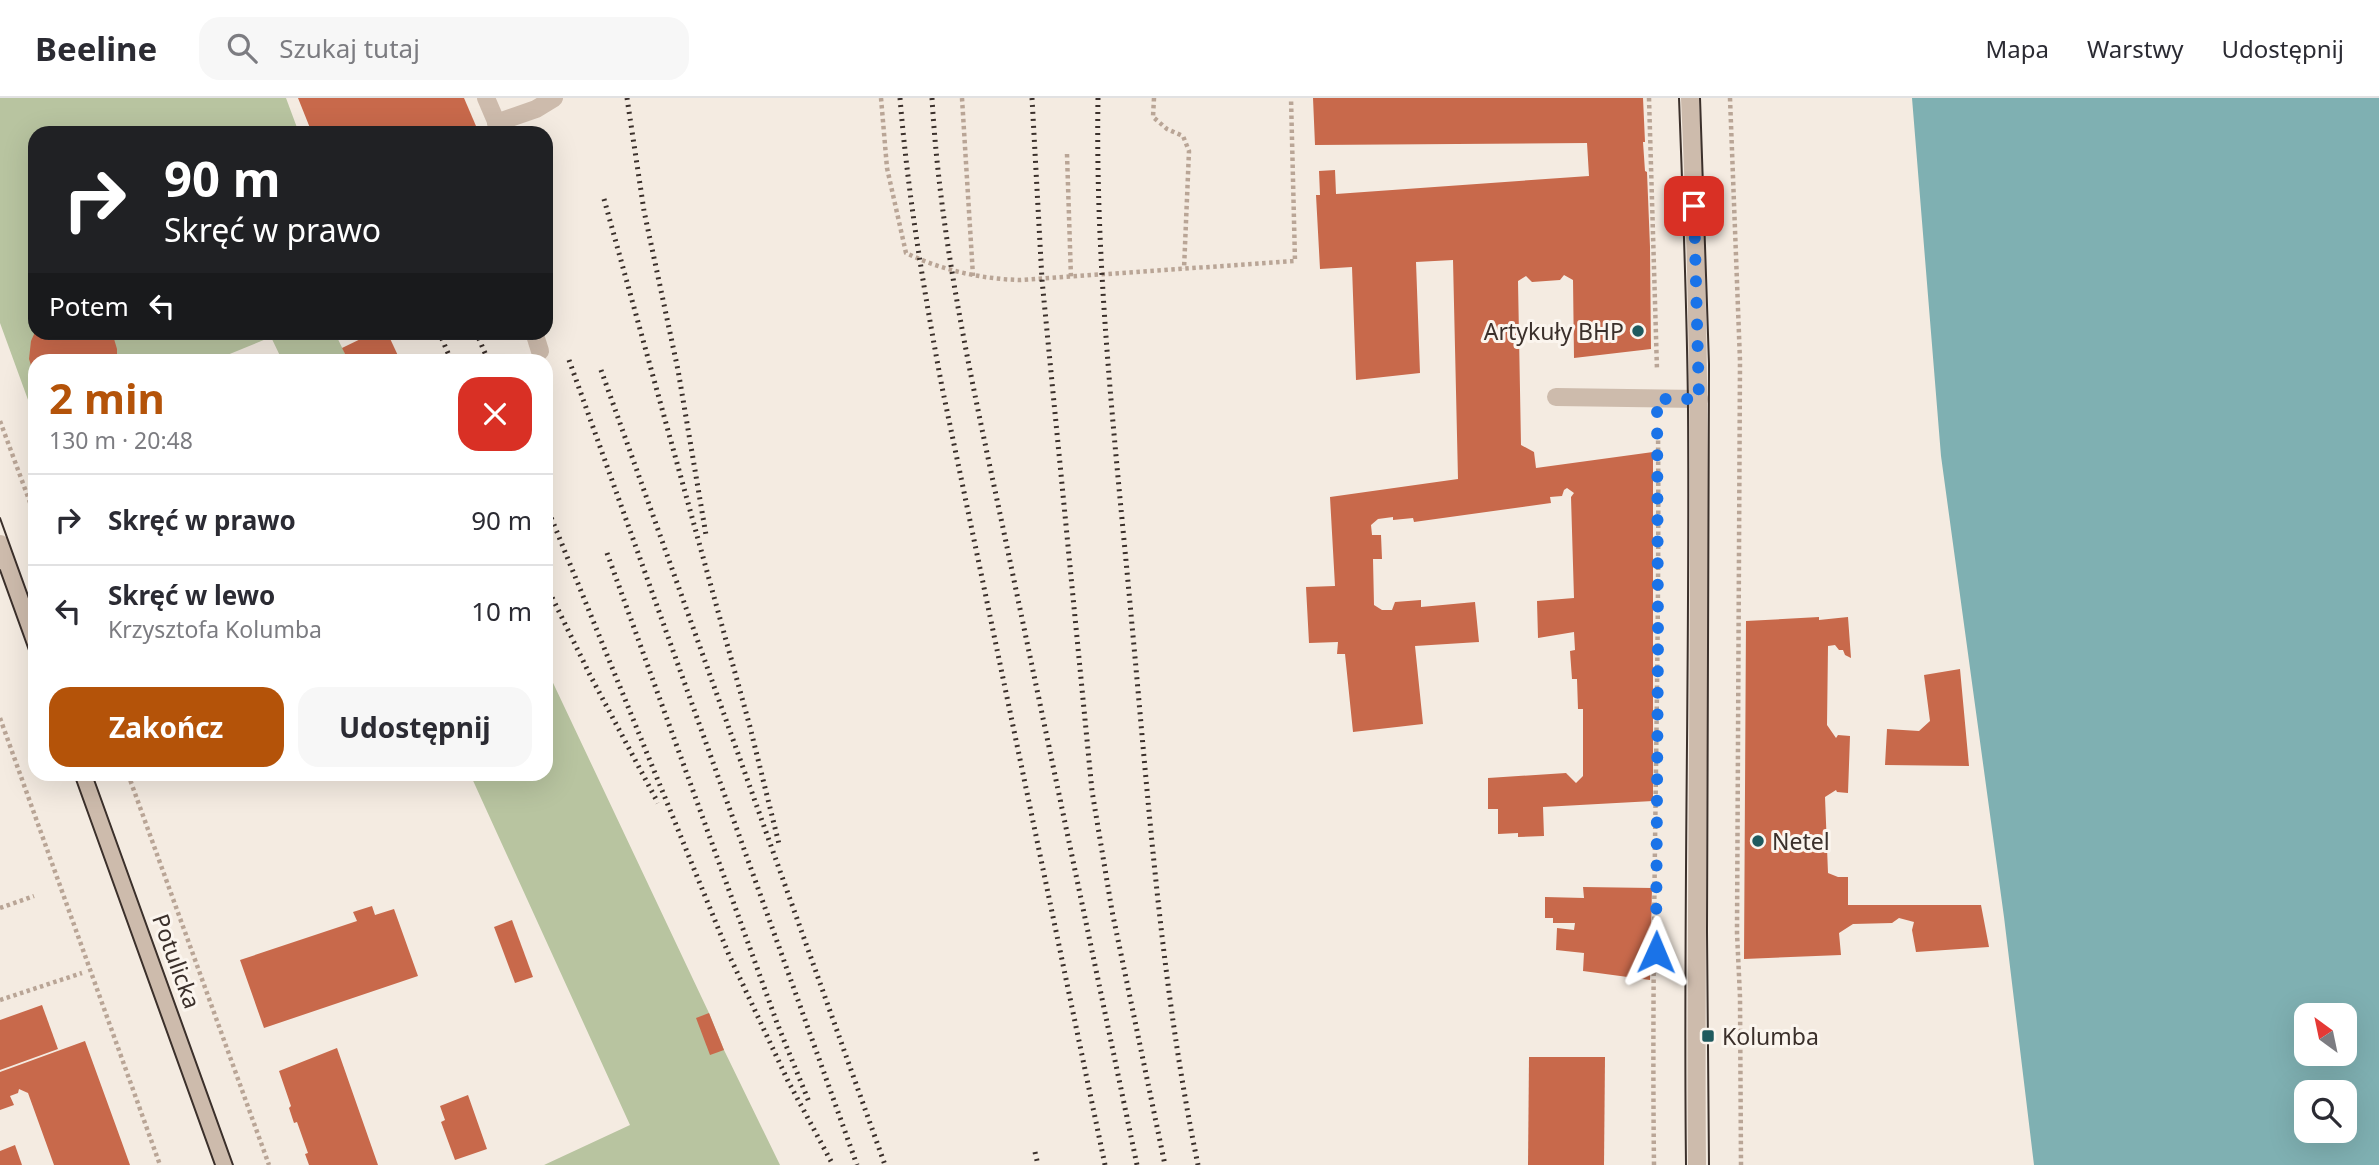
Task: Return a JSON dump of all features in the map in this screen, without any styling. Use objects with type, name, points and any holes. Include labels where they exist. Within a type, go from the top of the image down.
[{"type":"street","points":[[486,98],[498,126]]},
{"type":"street","points":[[503,126],[554,98]]},
{"type":"street","points":[[1690,98],[1699,399],[1696,959],[1698,1165]]},
{"type":"street","points":[[537,340],[540,351]]},
{"type":"street","points":[[1556,397],[1699,399]]},
{"type":"street","points":[[0,544],[28,621]]},
{"type":"street","name":"Potulicka","points":[[86,781],[224,1165]]},
{"type":"path","points":[[881,98],[887,168],[906,253],[973,276],[1010,280],[1295,261],[1291,98]]},
{"type":"path","points":[[961,98],[973,276]]},
{"type":"path","points":[[1154,98],[1153,117],[1167,130],[1183,136],[1189,151],[1184,270]]},
{"type":"path","points":[[1649,98],[1656,261],[1657,399],[1658,694],[1655,978],[1652,1012],[1654,1165]]},
{"type":"path","points":[[1730,98],[1740,325],[1737,933],[1741,1165]]},
{"type":"path","points":[[1067,154],[1071,278]]},
{"type":"path","points":[[0,421],[28,497]]},
{"type":"path","points":[[0,719],[160,1165]]},
{"type":"path","points":[[131,781],[269,1165]]},
{"type":"path","points":[[0,908],[34,896]]},
{"type":"path","points":[[0,1000],[82,973]]},
{"type":"green space","points":[[0,98],[286,98],[296,126],[28,126],[28,340],[264,340],[230,354],[28,354],[28,400],[0,323]]},
{"type":"green space","points":[[272,340],[338,340],[345,354],[279,354]]},
{"type":"green space","points":[[553,683],[780,1165],[544,1165],[630,1125],[473,781],[553,781]]},
{"type":"water","points":[[1912,98],[2379,98],[2379,1165],[2034,1165],[2004,917],[1941,456]]},
{"type":"building","points":[[298,98],[464,98],[476,126],[309,126]]},
{"type":"building","points":[[1313,98],[1643,98],[1650,247],[1651,349],[1574,358],[1573,280],[1564,275],[1560,280],[1532,282],[1526,276],[1518,281],[1521,445],[1534,452],[1536,468],[1653,452],[1653,801],[1543,807],[1544,836],[1518,837],[1518,833],[1498,834],[1498,809],[1488,809],[1488,778],[1566,773],[1576,783],[1583,776],[1583,709],[1578,709],[1577,679],[1572,679],[1570,651],[1575,650],[1574,632],[1538,638],[1537,601],[1574,598],[1571,497],[1574,493],[1567,488],[1562,496],[1550,497],[1551,503],[1414,522],[1413,518],[1393,520],[1393,517],[1378,519],[1371,525],[1372,535],[1381,535],[1382,559],[1373,559],[1374,605],[1382,610],[1392,610],[1395,602],[1421,600],[1421,607],[1475,602],[1479,642],[1415,646],[1423,724],[1353,732],[1345,654],[1337,654],[1338,642],[1309,643],[1306,587],[1335,586],[1330,497],[1458,479],[1453,260],[1416,262],[1420,373],[1356,380],[1352,267],[1320,269],[1316,195],[1320,195],[1319,171],[1335,170],[1336,194],[1589,176],[1587,143],[1315,145]]},
{"type":"building","points":[[114,340],[117,354],[30,354],[31,341]]},
{"type":"building","points":[[358,340],[391,340],[397,354],[345,354],[342,348]]},
{"type":"building","points":[[1819,617],[1819,620],[1848,617],[1851,658],[1835,645],[1828,646],[1827,725],[1836,738],[1838,735],[1850,736],[1848,793],[1836,790],[1825,797],[1828,873],[1848,877],[1848,905],[1981,905],[1989,947],[1916,952],[1912,930],[1914,922],[1899,918],[1892,923],[1853,924],[1839,933],[1841,955],[1744,959],[1746,621]]},
{"type":"building","points":[[1960,669],[1969,766],[1885,765],[1887,729],[1919,731],[1930,721],[1924,675]]},
{"type":"building","points":[[1583,887],[1652,888],[1650,980],[1583,971],[1584,953],[1556,950],[1557,928],[1574,930],[1575,923],[1553,923],[1553,918],[1545,918],[1545,897],[1584,898]]},
{"type":"building","points":[[372,906],[375,915],[394,909],[418,976],[264,1028],[240,960],[357,921],[353,912]]},
{"type":"building","points":[[512,920],[533,977],[515,983],[494,927]]},
{"type":"building","points":[[42,1005],[58,1049],[0,1070],[0,1020]]},
{"type":"building","points":[[709,1013],[724,1050],[710,1055],[696,1018]]},
{"type":"building","points":[[85,1041],[130,1165],[54,1165],[28,1093],[19,1089],[18,1093],[10,1096],[14,1105],[0,1110],[0,1072]]},
{"type":"building","points":[[337,1048],[378,1165],[309,1165],[305,1154],[308,1153],[297,1122],[294,1123],[279,1071]]},
{"type":"building","points":[[1529,1057],[1605,1057],[1604,1165],[1528,1165]]},
{"type":"building","points":[[468,1095],[487,1149],[455,1160],[441,1122],[445,1120],[440,1106]]},
{"type":"building","points":[[15,1145],[22,1165],[0,1165],[0,1151]]},
{"type":"tram line","points":[[1679,98],[1688,409],[1686,1165]]},
{"type":"tram line","points":[[1700,98],[1709,364],[1709,1165]]},
{"type":"tram line","points":[[0,518],[28,596]]},
{"type":"tram line","points":[[0,570],[28,648]]},
{"type":"tram line","points":[[77,781],[215,1165]]},
{"type":"tram line","points":[[95,781],[233,1165]]},
{"type":"railway","points":[[627,98],[644,211],[678,370],[706,535]]},
{"type":"railway","points":[[900,98],[917,243],[942,387],[1105,1165]]},
{"type":"railway","points":[[932,98],[944,216],[963,333],[1137,1165]]},
{"type":"railway","points":[[1032,98],[1042,280],[1092,791],[1112,911],[1165,1165]]},
{"type":"railway","points":[[1098,98],[1103,296],[1151,828],[1174,1031],[1198,1165]]},
{"type":"railway","points":[[604,199],[750,727],[779,844]]},
{"type":"railway","points":[[442,340],[448,354]]},
{"type":"railway","points":[[479,340],[485,354]]},
{"type":"railway","points":[[569,360],[857,1165]]},
{"type":"railway","points":[[601,370],[885,1165]]},
{"type":"railway","points":[[553,522],[729,955],[788,1081],[833,1165]]},
{"type":"railway","points":[[607,553],[777,1023],[809,1102]]},
{"type":"railway","points":[[553,599],[658,803]]},
{"type":"railway","points":[[1035,1152],[1038,1165]]},
{"type":"place","name":"Artykuły BHP","points":[[1638,331]]},
{"type":"place","name":"Netel","points":[[1758,841]]},
{"type":"place","name":"Kolumba","points":[[1708,1036]]},
{"type":"route","points":[[1656,952],[1657,399],[1699,399],[1694,206]]}]
